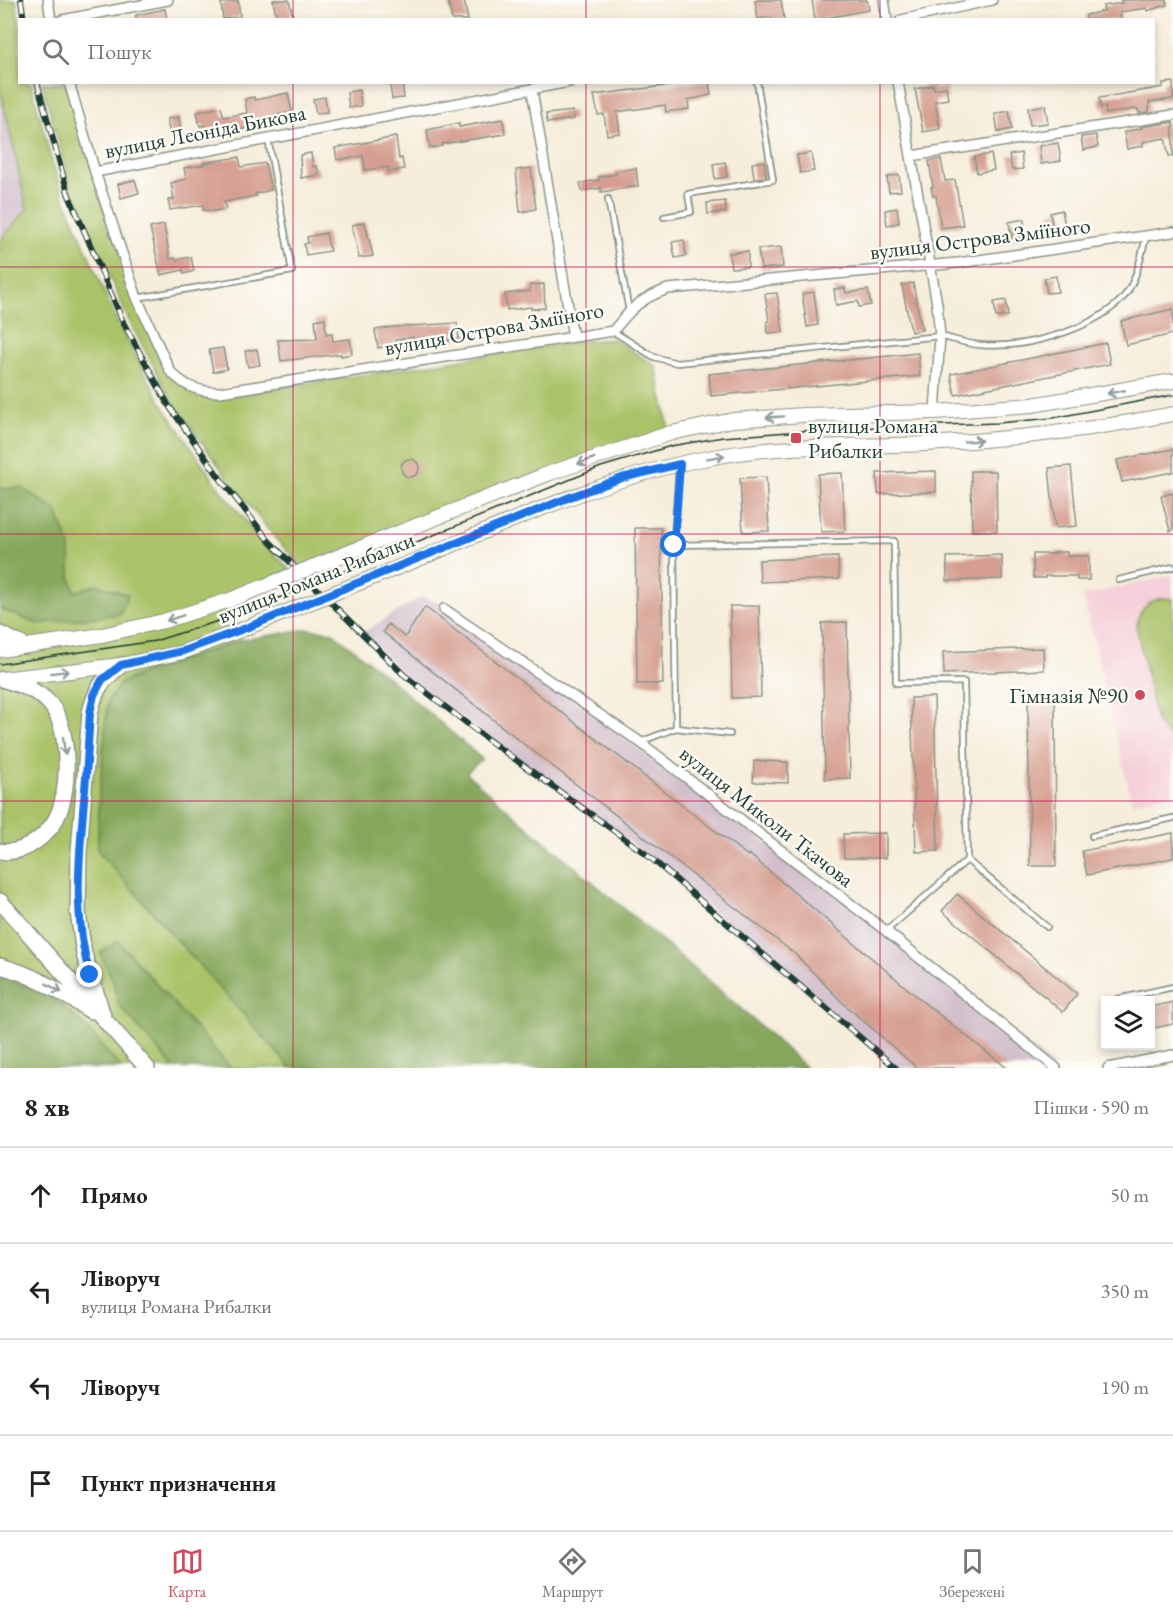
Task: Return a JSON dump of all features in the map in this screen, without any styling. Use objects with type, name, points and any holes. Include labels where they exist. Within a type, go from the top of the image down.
[{"type":"main road","name":"вулиця Романа Рибалки","points":[[0,650],[102,635],[164,621],[230,600],[550,473],[671,433],[733,420],[935,412],[1032,405],[1173,381]]},
{"type":"main road","name":"вулиця Романа Рибалки","points":[[1,680],[121,665],[183,651],[246,628],[570,497],[622,478],[680,464],[768,450],[936,443],[1034,436],[1173,414]]},
{"type":"main road","points":[[0,634],[25,646]]},
{"type":"main road","points":[[104,1019],[82,945],[78,912],[79,852],[90,713],[94,695],[102,680],[121,665]]},
{"type":"main road","points":[[0,851],[6,853],[26,848],[43,836],[51,826],[60,810],[66,753],[60,722],[51,705],[35,691],[1,680]]},
{"type":"main road","points":[[0,901],[147,1068]]},
{"type":"main road","points":[[0,966],[50,986],[104,1019]]},
{"type":"street","points":[[48,0],[51,18]]},
{"type":"street","points":[[73,18],[168,0]]},
{"type":"street","points":[[884,0],[887,18]]},
{"type":"street","points":[[911,18],[992,0]]},
{"type":"street","name":"вулиця Острова Зміїного","points":[[70,84],[95,172],[136,298],[170,371],[179,381],[204,392],[220,393],[613,331],[629,311],[646,296],[668,289],[930,266],[1173,232]]},
{"type":"street","name":"вулиця Леоніда Бикова","points":[[95,172],[560,84]]},
{"type":"street","points":[[898,84],[937,304],[940,336],[935,412]]},
{"type":"street","points":[[531,90],[573,337]]},
{"type":"street","points":[[911,156],[1173,115]]},
{"type":"street","name":"вулиця Миколи Ткачова","points":[[444,609],[640,742],[886,931],[1056,1068]]},
{"type":"street","points":[[1108,1068],[1173,1055]]},
{"type":"lane","points":[[664,217],[691,212],[688,194],[773,180],[756,84]]},
{"type":"lane","points":[[136,298],[292,271],[268,139]]},
{"type":"lane","points":[[608,199],[629,311]]},
{"type":"lane","points":[[613,331],[654,357],[677,363],[940,336],[979,345],[1010,345],[1060,335],[1096,318],[1122,299],[1137,271],[1146,237]]},
{"type":"lane","points":[[676,728],[674,545],[680,464]]},
{"type":"lane","points":[[674,545],[894,542],[896,683],[964,682],[967,860],[1047,927]]},
{"type":"lane","points":[[1119,580],[1173,567]]},
{"type":"lane","points":[[640,742],[676,728],[730,734]]},
{"type":"lane","points":[[1092,836],[1173,818]]},
{"type":"lane","points":[[886,931],[967,860]]},
{"type":"lane","points":[[1132,996],[1173,987]]},
{"type":"shaded area","points":[[0,88],[27,209],[0,241]]},
{"type":"shaded area","name":"Гімназія №90","points":[[1173,575],[1173,793],[1132,803],[1083,596]]},
{"type":"shaded area","points":[[423,596],[447,607],[886,931],[1056,1068],[895,1068],[646,854],[403,674],[362,633]]},
{"type":"green space","points":[[0,0],[16,0],[19,18],[18,84],[31,84],[63,195],[119,326],[165,409],[217,485],[266,546],[290,570],[227,598],[242,640],[142,673],[121,683],[108,701],[99,799],[98,851],[291,1068],[231,1068],[118,941],[100,953],[113,981],[118,1004],[174,1068],[121,1068],[80,1021],[43,990],[0,979],[0,241],[27,209],[0,88]]},
{"type":"green space","points":[[42,84],[66,84],[135,300],[177,382],[192,391],[220,397],[574,342],[613,339],[656,366],[669,429],[302,566],[275,538],[227,477],[173,402],[129,321],[72,191]]},
{"type":"green space","points":[[21,487],[57,511],[70,547],[70,576],[75,592],[97,584],[128,595],[120,614],[37,624],[0,609],[0,489]]},
{"type":"green space","points":[[1157,599],[1173,599],[1173,736],[1166,734],[1156,721],[1137,629],[1139,617],[1144,608]]},
{"type":"green space","points":[[308,629],[332,632],[482,759],[466,773],[723,993],[806,1068],[291,1068],[98,851],[99,800],[108,701],[121,683],[142,673],[242,640]]},
{"type":"green space","points":[[118,941],[231,1068],[174,1068],[118,1004],[113,981],[100,953]]},
{"type":"green space","points":[[0,979],[43,990],[80,1021],[121,1068],[0,1068]]},
{"type":"building","points":[[273,0],[289,0],[293,16],[277,18]]},
{"type":"building","points":[[448,0],[464,0],[468,18],[452,18]]},
{"type":"building","points":[[755,0],[781,0],[784,18],[758,18]]},
{"type":"building","points":[[812,0],[867,0],[869,10],[815,18]]},
{"type":"building","points":[[1121,0],[1166,0],[1167,5],[1147,11],[1147,8],[1120,12],[1121,18],[1086,18],[1086,15],[1104,11],[1103,6],[1122,3]]},
{"type":"building","points":[[238,1],[240,17],[223,18],[221,3]]},
{"type":"building","points":[[165,9],[167,18],[136,18],[136,15]]},
{"type":"building","points":[[1173,82],[1173,99],[1149,102],[1149,112],[1139,113],[1138,109],[1135,109],[1106,114],[1105,107],[1101,108],[1099,98],[1163,87],[1163,83]]},
{"type":"building","points":[[390,84],[402,84],[404,98],[392,99]]},
{"type":"building","points":[[680,84],[709,84],[711,95],[688,100],[689,109],[666,112],[665,105],[617,112],[620,133],[607,135],[604,114],[598,115],[594,95]]},
{"type":"building","points":[[933,85],[934,89],[946,87],[948,99],[935,101],[940,129],[923,132],[915,89]]},
{"type":"building","points":[[359,90],[361,106],[349,108],[347,92]]},
{"type":"building","points":[[288,93],[292,112],[258,119],[259,126],[206,136],[204,125],[200,126],[197,112],[221,107],[224,117],[247,113],[245,99],[254,97],[255,100]]},
{"type":"building","points":[[325,97],[327,112],[316,114],[313,99]]},
{"type":"building","points":[[1045,105],[1048,123],[1030,125],[1028,108]]},
{"type":"building","points":[[573,111],[574,119],[547,123],[546,114]]},
{"type":"building","points":[[1009,111],[1012,129],[998,132],[995,114]]},
{"type":"building","points":[[179,117],[181,132],[170,135],[167,119]]},
{"type":"building","points":[[503,119],[505,134],[430,148],[427,130],[459,123],[459,127]]},
{"type":"building","points":[[1173,122],[1173,156],[1169,156],[1165,138],[1143,142],[1143,146],[1127,149],[1124,132]]},
{"type":"building","points":[[1096,135],[1098,147],[1083,150],[1081,137]]},
{"type":"building","points":[[396,137],[399,159],[402,158],[404,169],[388,172],[388,167],[365,170],[363,156],[337,160],[335,148]]},
{"type":"building","points":[[1058,143],[1061,161],[1041,164],[1039,146]]},
{"type":"building","points":[[311,153],[313,167],[317,166],[319,175],[301,178],[300,155]]},
{"type":"building","points":[[811,153],[814,171],[800,173],[797,155]]},
{"type":"building","points":[[1021,153],[1023,169],[1012,170],[1009,155]]},
{"type":"building","points":[[991,154],[994,170],[977,173],[974,157]]},
{"type":"building","points":[[239,157],[241,167],[265,163],[271,190],[255,194],[256,196],[224,202],[226,209],[203,210],[203,205],[170,210],[168,200],[174,199],[171,183],[186,179],[184,168]]},
{"type":"building","points":[[941,159],[945,181],[955,180],[963,225],[941,228],[936,196],[933,196],[931,187],[933,187],[929,161]]},
{"type":"building","points":[[764,161],[766,177],[754,178],[752,163]]},
{"type":"building","points":[[725,162],[727,177],[715,179],[713,164]]},
{"type":"building","points":[[531,168],[536,209],[520,212],[516,170]]},
{"type":"building","points":[[636,168],[638,186],[601,192],[601,188],[582,191],[580,183],[599,180],[599,177],[616,174],[615,171]]},
{"type":"building","points":[[899,175],[901,191],[889,192],[887,177]]},
{"type":"building","points":[[135,180],[139,193],[121,198],[118,184]]},
{"type":"building","points":[[725,201],[726,212],[708,214],[707,203]]},
{"type":"building","points":[[897,208],[899,223],[887,225],[885,210]]},
{"type":"building","points":[[1062,210],[1065,226],[1053,228],[1050,213]]},
{"type":"building","points":[[1024,219],[1025,237],[1012,239],[1009,222]]},
{"type":"building","points":[[365,222],[373,256],[359,258],[352,225]]},
{"type":"building","points":[[164,225],[170,259],[191,257],[194,271],[184,274],[183,270],[161,275],[150,228]]},
{"type":"building","points":[[326,233],[330,251],[306,255],[304,244],[308,243],[307,237]]},
{"type":"building","points":[[684,240],[686,256],[675,258],[672,242]]},
{"type":"building","points":[[781,247],[783,267],[761,269],[758,249]]},
{"type":"building","points":[[748,251],[748,267],[731,268],[729,253]]},
{"type":"building","points":[[1056,276],[1058,292],[1047,293],[1044,278]]},
{"type":"building","points":[[913,283],[922,330],[911,332],[902,285]]},
{"type":"building","points":[[544,284],[545,308],[507,310],[505,294],[530,291],[530,285]]},
{"type":"building","points":[[845,288],[846,293],[868,290],[871,305],[859,307],[858,301],[836,305],[834,289]]},
{"type":"building","points":[[814,292],[818,325],[807,327],[802,294]]},
{"type":"building","points":[[777,293],[783,332],[768,333],[767,321],[769,321],[765,294]]},
{"type":"building","points":[[1006,300],[1008,316],[996,317],[994,302]]},
{"type":"building","points":[[1173,309],[1173,334],[1126,345],[1121,321]]},
{"type":"building","points":[[325,318],[326,334],[332,333],[333,341],[350,339],[352,354],[281,361],[278,340],[317,339],[315,320]]},
{"type":"building","points":[[457,323],[459,339],[444,341],[444,337],[414,342],[413,337],[395,340],[396,344],[378,348],[375,330]]},
{"type":"building","points":[[1106,343],[1110,364],[955,395],[951,374]]},
{"type":"building","points":[[223,348],[227,369],[213,372],[209,350]]},
{"type":"building","points":[[257,349],[260,365],[248,367],[245,351]]},
{"type":"building","points":[[918,353],[920,376],[711,396],[709,374]]},
{"type":"building","points":[[1173,449],[1173,472],[1122,482],[1117,460]]},
{"type":"building","points":[[406,459],[414,459],[419,464],[417,475],[406,477],[401,472],[401,464]]},
{"type":"building","points":[[1071,466],[1077,526],[1055,528],[1049,468]]},
{"type":"building","points":[[936,471],[936,492],[878,494],[877,473]]},
{"type":"building","points":[[971,471],[996,471],[997,531],[972,531]]},
{"type":"building","points":[[842,473],[845,531],[821,532],[818,474]]},
{"type":"building","points":[[766,477],[769,531],[743,532],[740,478]]},
{"type":"building","points":[[1173,493],[1173,530],[1170,531],[1161,496]]},
{"type":"building","points":[[635,528],[661,528],[663,684],[637,684]]},
{"type":"building","points":[[1055,552],[1067,552],[1067,556],[1089,556],[1089,580],[1077,580],[1077,576],[1033,578],[1033,554],[1055,554]]},
{"type":"building","points":[[1002,555],[1002,579],[947,581],[947,557]]},
{"type":"building","points":[[838,557],[839,579],[760,582],[759,560]]},
{"type":"building","points":[[730,606],[759,606],[761,697],[732,698]]},
{"type":"building","points":[[425,607],[748,856],[749,854],[922,1001],[1007,1068],[917,1068],[844,1004],[795,954],[383,632],[388,624],[405,637]]},
{"type":"building","points":[[847,622],[850,778],[825,779],[822,623]]},
{"type":"building","points":[[1043,648],[1044,670],[944,674],[943,652]]},
{"type":"building","points":[[934,697],[938,851],[916,852],[911,698]]},
{"type":"building","points":[[1028,699],[1055,699],[1056,866],[1030,866]]},
{"type":"building","points":[[754,761],[788,762],[788,783],[753,782]]},
{"type":"building","points":[[886,833],[886,858],[844,858],[843,834]]},
{"type":"building","points":[[1173,833],[1173,858],[1087,875],[1082,851]]},
{"type":"building","points":[[957,894],[1077,994],[1063,1012],[942,911]]},
{"type":"building","points":[[1173,1002],[1173,1024],[1155,1028],[1155,1006]]},
{"type":"tram line","points":[[0,664],[155,641],[237,615],[601,467],[671,446],[723,437],[829,429],[998,423],[1053,418],[1173,395]]},
{"type":"railway","points":[[21,0],[24,18]]},
{"type":"railway","points":[[38,84],[68,193],[124,324],[169,406],[222,481],[270,542],[403,674],[487,739],[646,854],[896,1068]]},
{"type":"place","name":"вулиця Романа Рибалки","points":[[796,438]]},
{"type":"place","name":"Гімназія №90","points":[[1140,695]]},
{"type":"route","points":[[90,975],[84,954],[78,912],[79,852],[90,713],[94,695],[102,680],[121,665],[183,651],[246,628],[570,497],[622,478],[680,464],[674,545]]}]
